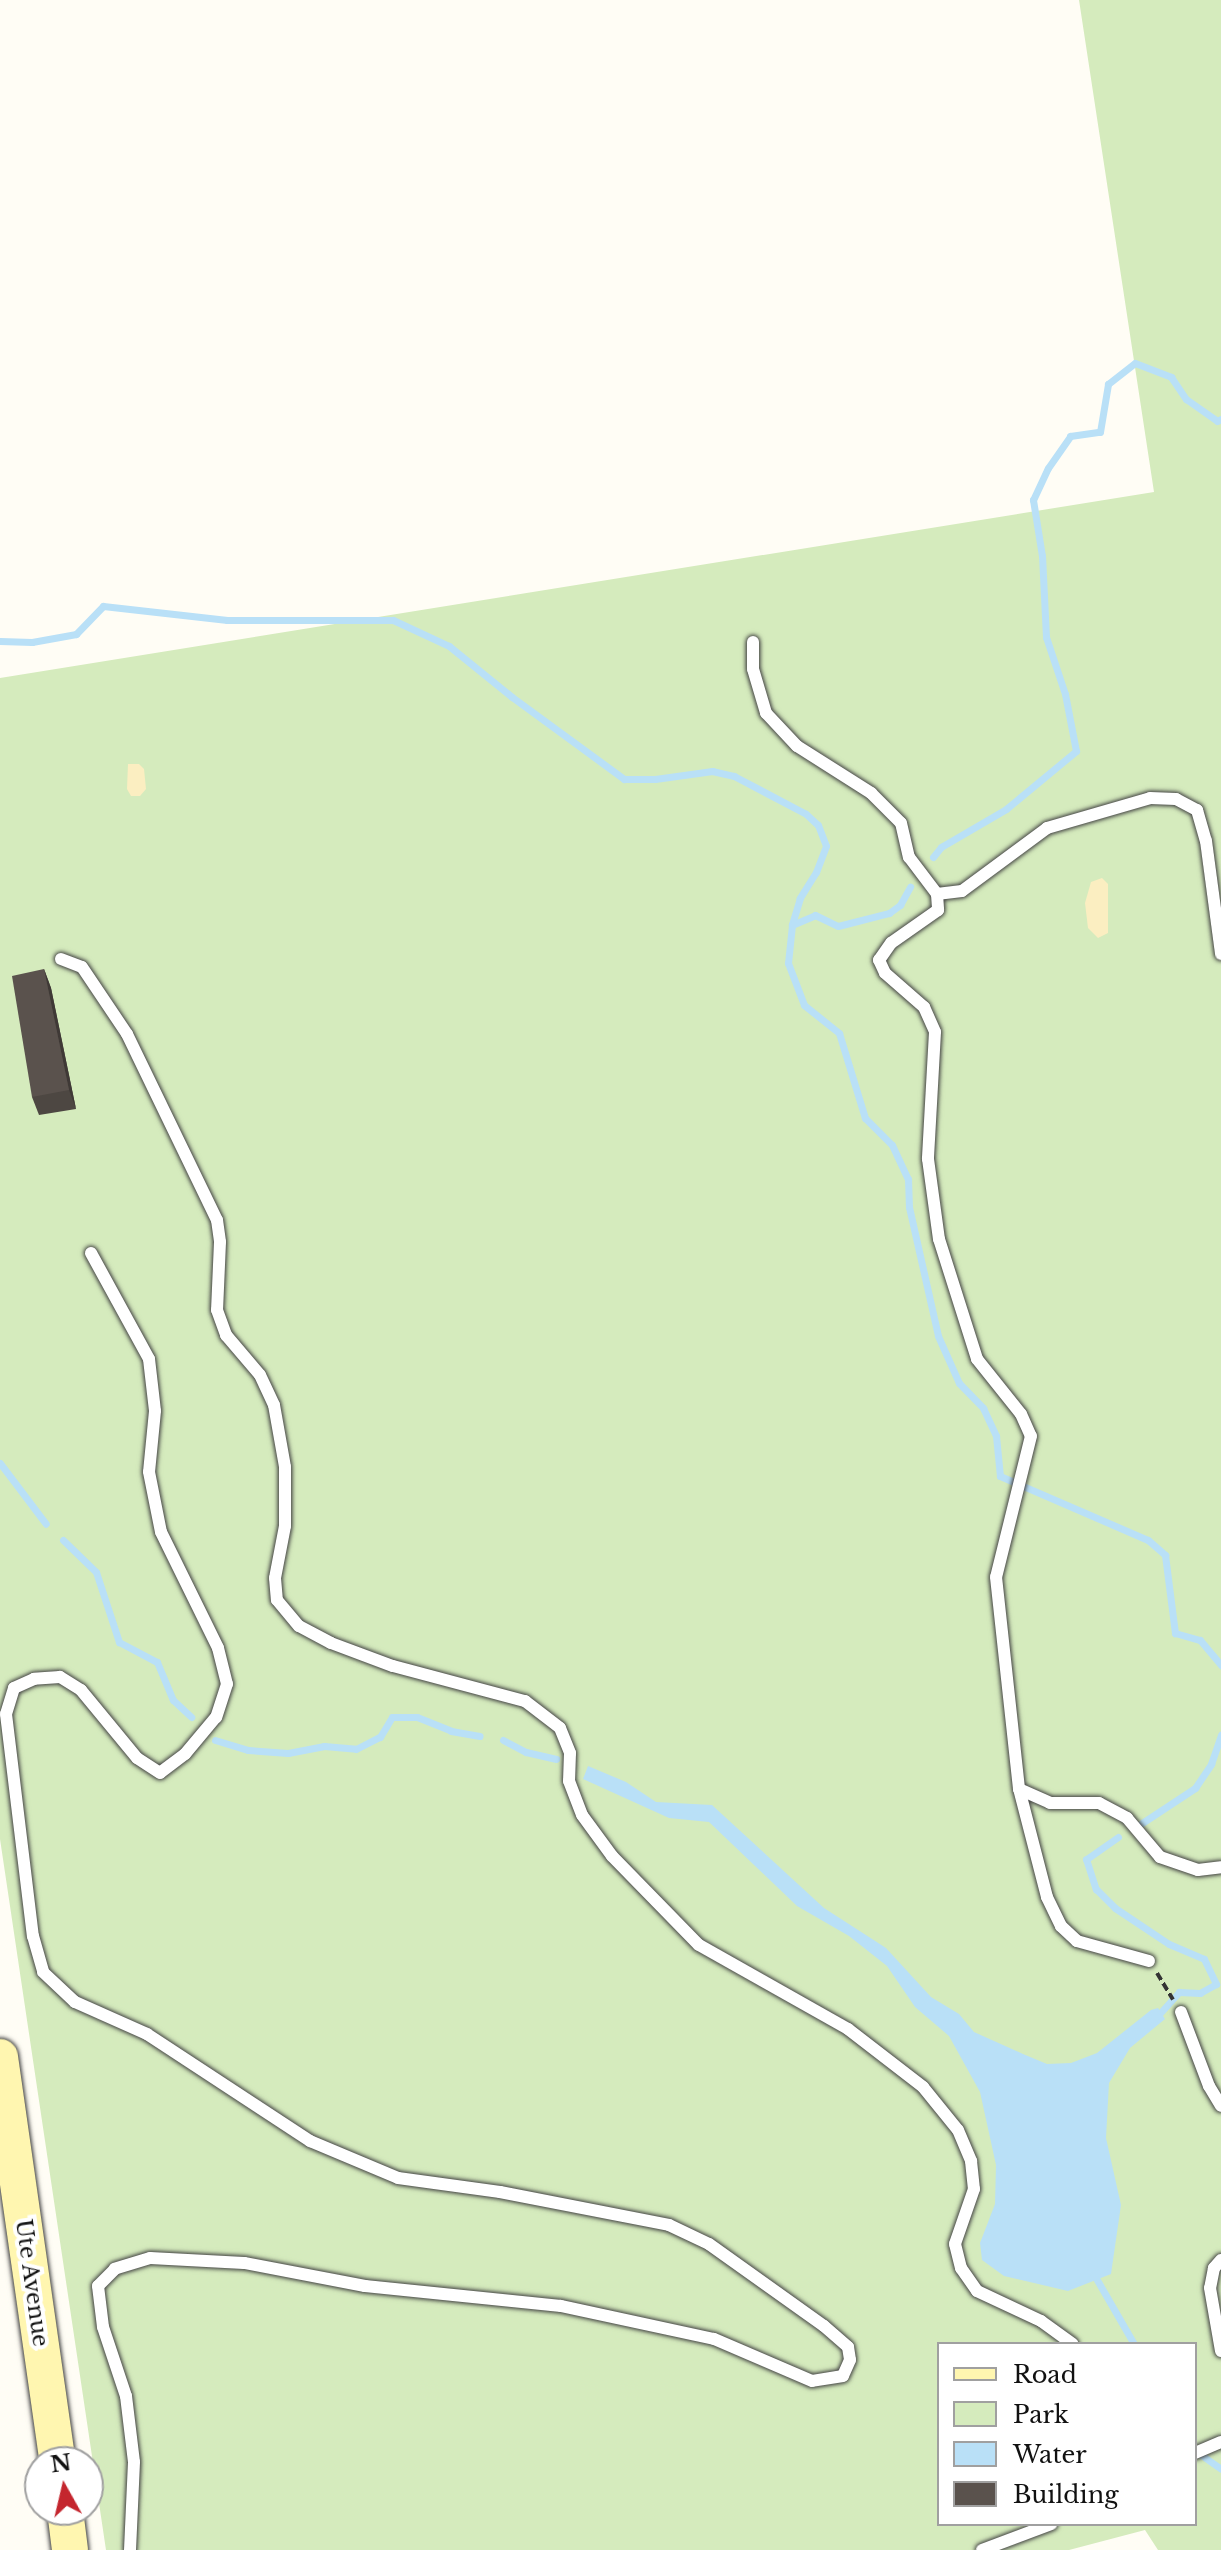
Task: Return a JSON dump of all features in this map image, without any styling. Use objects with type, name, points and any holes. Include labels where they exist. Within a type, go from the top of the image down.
[{"type":"main road","name":"Ute Avenue","points":[[0,2057],[56,2446]]},
{"type":"main road","points":[[67,2526],[70,2550]]},
{"type":"lane","points":[[753,642],[753,669],[766,713],[797,746],[871,793],[901,823],[909,857],[937,894],[938,910],[891,943],[879,960],[885,973],[924,1007],[935,1032],[928,1159],[939,1239],[977,1359],[1021,1414],[1031,1436],[996,1577],[1019,1789],[1047,1897],[1061,1926],[1077,1941],[1149,1961]]},
{"type":"lane","points":[[937,894],[962,891],[1047,828],[1150,798],[1176,799],[1197,810],[1206,841],[1221,954]]},
{"type":"lane","points":[[61,959],[82,967],[127,1034],[217,1220],[220,1242],[217,1310],[226,1335],[260,1375],[274,1405],[285,1467],[285,1526],[275,1578],[277,1600],[299,1626],[331,1643],[393,1666],[525,1701],[560,1728],[570,1753],[569,1781],[582,1815],[612,1856],[699,1945],[848,2029],[923,2087],[958,2130],[971,2161],[974,2189],[955,2244],[961,2268],[977,2291],[1041,2321],[1070,2342]]},
{"type":"lane","points":[[91,1253],[149,1359],[155,1411],[149,1472],[161,1532],[218,1648],[227,1684],[216,1717],[185,1754],[160,1773],[137,1758],[81,1690],[60,1677],[34,1679],[14,1688],[6,1714],[33,1936],[43,1972],[75,2002],[147,2034],[310,2141],[398,2178],[500,2192],[669,2225],[709,2244],[824,2326],[848,2347],[850,2360],[843,2376],[812,2381],[714,2339],[561,2306],[365,2286],[244,2263],[150,2258],[115,2269],[98,2286],[103,2327],[126,2396],[133,2449],[130,2550]]},
{"type":"lane","points":[[1019,1789],[1050,1803],[1099,1803],[1127,1818],[1160,1857],[1198,1870],[1221,1867]]},
{"type":"lane","points":[[1181,2012],[1209,2086],[1221,2106]]},
{"type":"lane","points":[[1221,2260],[1214,2268],[1210,2288],[1221,2351]]},
{"type":"lane","points":[[1197,2452],[1221,2442]]},
{"type":"lane","points":[[982,2550],[1046,2526]]},
{"type":"path","points":[[1149,1961],[1181,2012]]},
{"type":"green space","points":[[1079,0],[1221,0],[1221,2550],[1158,2550],[1145,2530],[1069,2550],[106,2550],[102,2526],[104,2446],[90,2446],[0,1839],[0,678],[1154,492]]},
{"type":"sand","points":[[128,764],[139,764],[144,769],[146,789],[140,796],[131,796],[127,789]]},
{"type":"sand","points":[[1102,878],[1108,884],[1108,933],[1098,938],[1088,928],[1085,903],[1091,882]]},
{"type":"water","points":[[588,1766],[626,1782],[656,1802],[712,1805],[824,1908],[886,1948],[931,1997],[959,2014],[974,2032],[1023,2054],[1047,2064],[1071,2063],[1097,2053],[1151,2010],[1158,2008],[1165,2019],[1130,2048],[1109,2083],[1106,2138],[1121,2205],[1111,2274],[1068,2291],[1004,2276],[982,2260],[980,2243],[995,2204],[996,2165],[980,2092],[949,2036],[915,2007],[887,1966],[849,1936],[797,1906],[709,1822],[669,1818],[583,1779]]},
{"type":"building","points":[[44,969],[69,1090],[32,1097],[12,976]]},
{"type":"waterway","points":[[933,857],[941,847],[1006,809],[1076,751],[1065,694],[1046,637],[1042,556],[1033,500],[1048,468],[1070,436],[1100,432],[1108,384],[1135,363],[1171,377],[1186,399],[1217,421],[1221,419]]},
{"type":"waterway","points":[[0,641],[32,642],[76,634],[103,606],[227,620],[393,620],[449,646],[512,697],[624,779],[655,779],[712,771],[734,776],[806,814],[818,825],[826,846],[816,872],[800,898],[792,925],[788,963],[804,1005],[839,1033],[865,1118],[892,1145],[908,1179],[909,1207],[938,1336],[959,1383],[983,1408],[996,1436],[1000,1476],[1148,1540],[1165,1555],[1175,1633],[1200,1640],[1221,1665]]},
{"type":"waterway","points":[[792,925],[815,915],[838,926],[889,913],[900,905],[910,887]]},
{"type":"waterway","points":[[0,1463],[46,1524]]},
{"type":"waterway","points":[[63,1540],[96,1572],[119,1642],[157,1662],[173,1700],[191,1717]]},
{"type":"waterway","points":[[215,1740],[248,1750],[288,1753],[324,1746],[356,1749],[380,1737],[392,1717],[417,1717],[451,1731],[480,1736]]},
{"type":"waterway","points":[[1142,1823],[1195,1788],[1211,1764],[1221,1735]]},
{"type":"waterway","points":[[503,1740],[526,1752],[556,1759]]},
{"type":"waterway","points":[[1118,1837],[1086,1859],[1096,1889],[1115,1908],[1169,1944],[1204,1959],[1216,1984],[1200,1993],[1179,1992],[1155,2019]]},
{"type":"waterway","points":[[1093,2273],[1133,2342]]},
{"type":"waterway","points":[[1197,2452],[1221,2469]]}]
